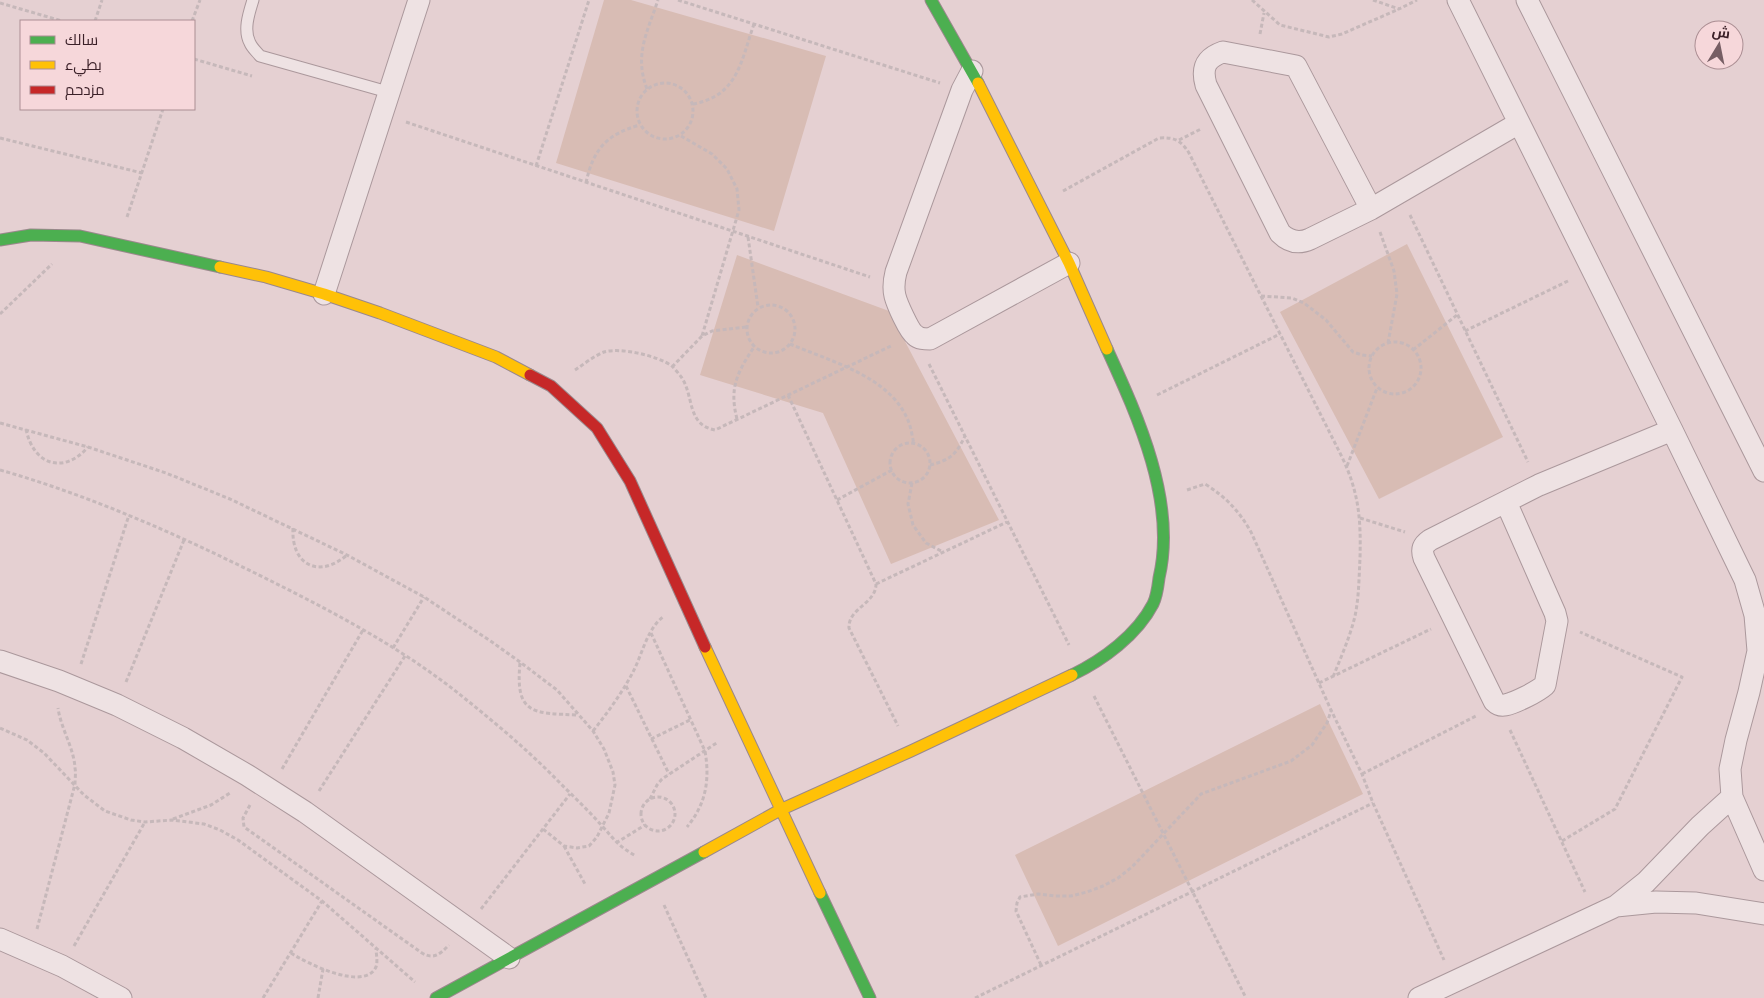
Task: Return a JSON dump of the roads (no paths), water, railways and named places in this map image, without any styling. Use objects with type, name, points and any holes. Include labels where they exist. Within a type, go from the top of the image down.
[{"type":"street","points":[[324,294],[419,0]]},
{"type":"street","points":[[436,998],[780,810],[911,752],[1082,670],[1116,647],[1139,626],[1154,602],[1162,567],[1164,544],[1160,498],[1152,464],[1133,407],[1069,263],[1040,204],[972,71],[931,0]]},
{"type":"street","points":[[1458,0],[1745,580],[1755,615],[1758,651],[1756,685],[1736,740],[1730,769],[1732,796],[1764,870]]},
{"type":"street","points":[[1527,0],[1764,471]]},
{"type":"street","points":[[1371,209],[1296,66],[1223,52],[1213,55],[1207,61],[1204,77],[1206,85],[1280,233],[1286,239],[1303,242],[1371,209],[1519,123]]},
{"type":"street","points":[[972,71],[962,90],[898,263],[894,282],[896,296],[910,330],[914,335],[923,339],[930,339],[1069,263]]},
{"type":"street","points":[[0,240],[31,235],[80,236],[266,277],[324,294],[496,357],[551,386],[597,428],[630,481],[780,810],[870,998]]},
{"type":"street","points":[[1506,502],[1556,617],[1556,621],[1545,685],[1539,690],[1505,705],[1499,705],[1494,701],[1424,558],[1422,551],[1424,544],[1539,485],[1672,430]]},
{"type":"street","points":[[0,662],[66,684],[117,706],[183,738],[241,782],[271,789],[509,958]]},
{"type":"street","points":[[1419,998],[1616,906],[1646,882],[1732,796]]},
{"type":"street","points":[[1616,906],[1656,902],[1696,903],[1764,914]]},
{"type":"street","points":[[0,940],[62,966],[121,998]]},
{"type":"lane","points":[[253,0],[247,29],[250,44],[260,56],[388,92]]}]
